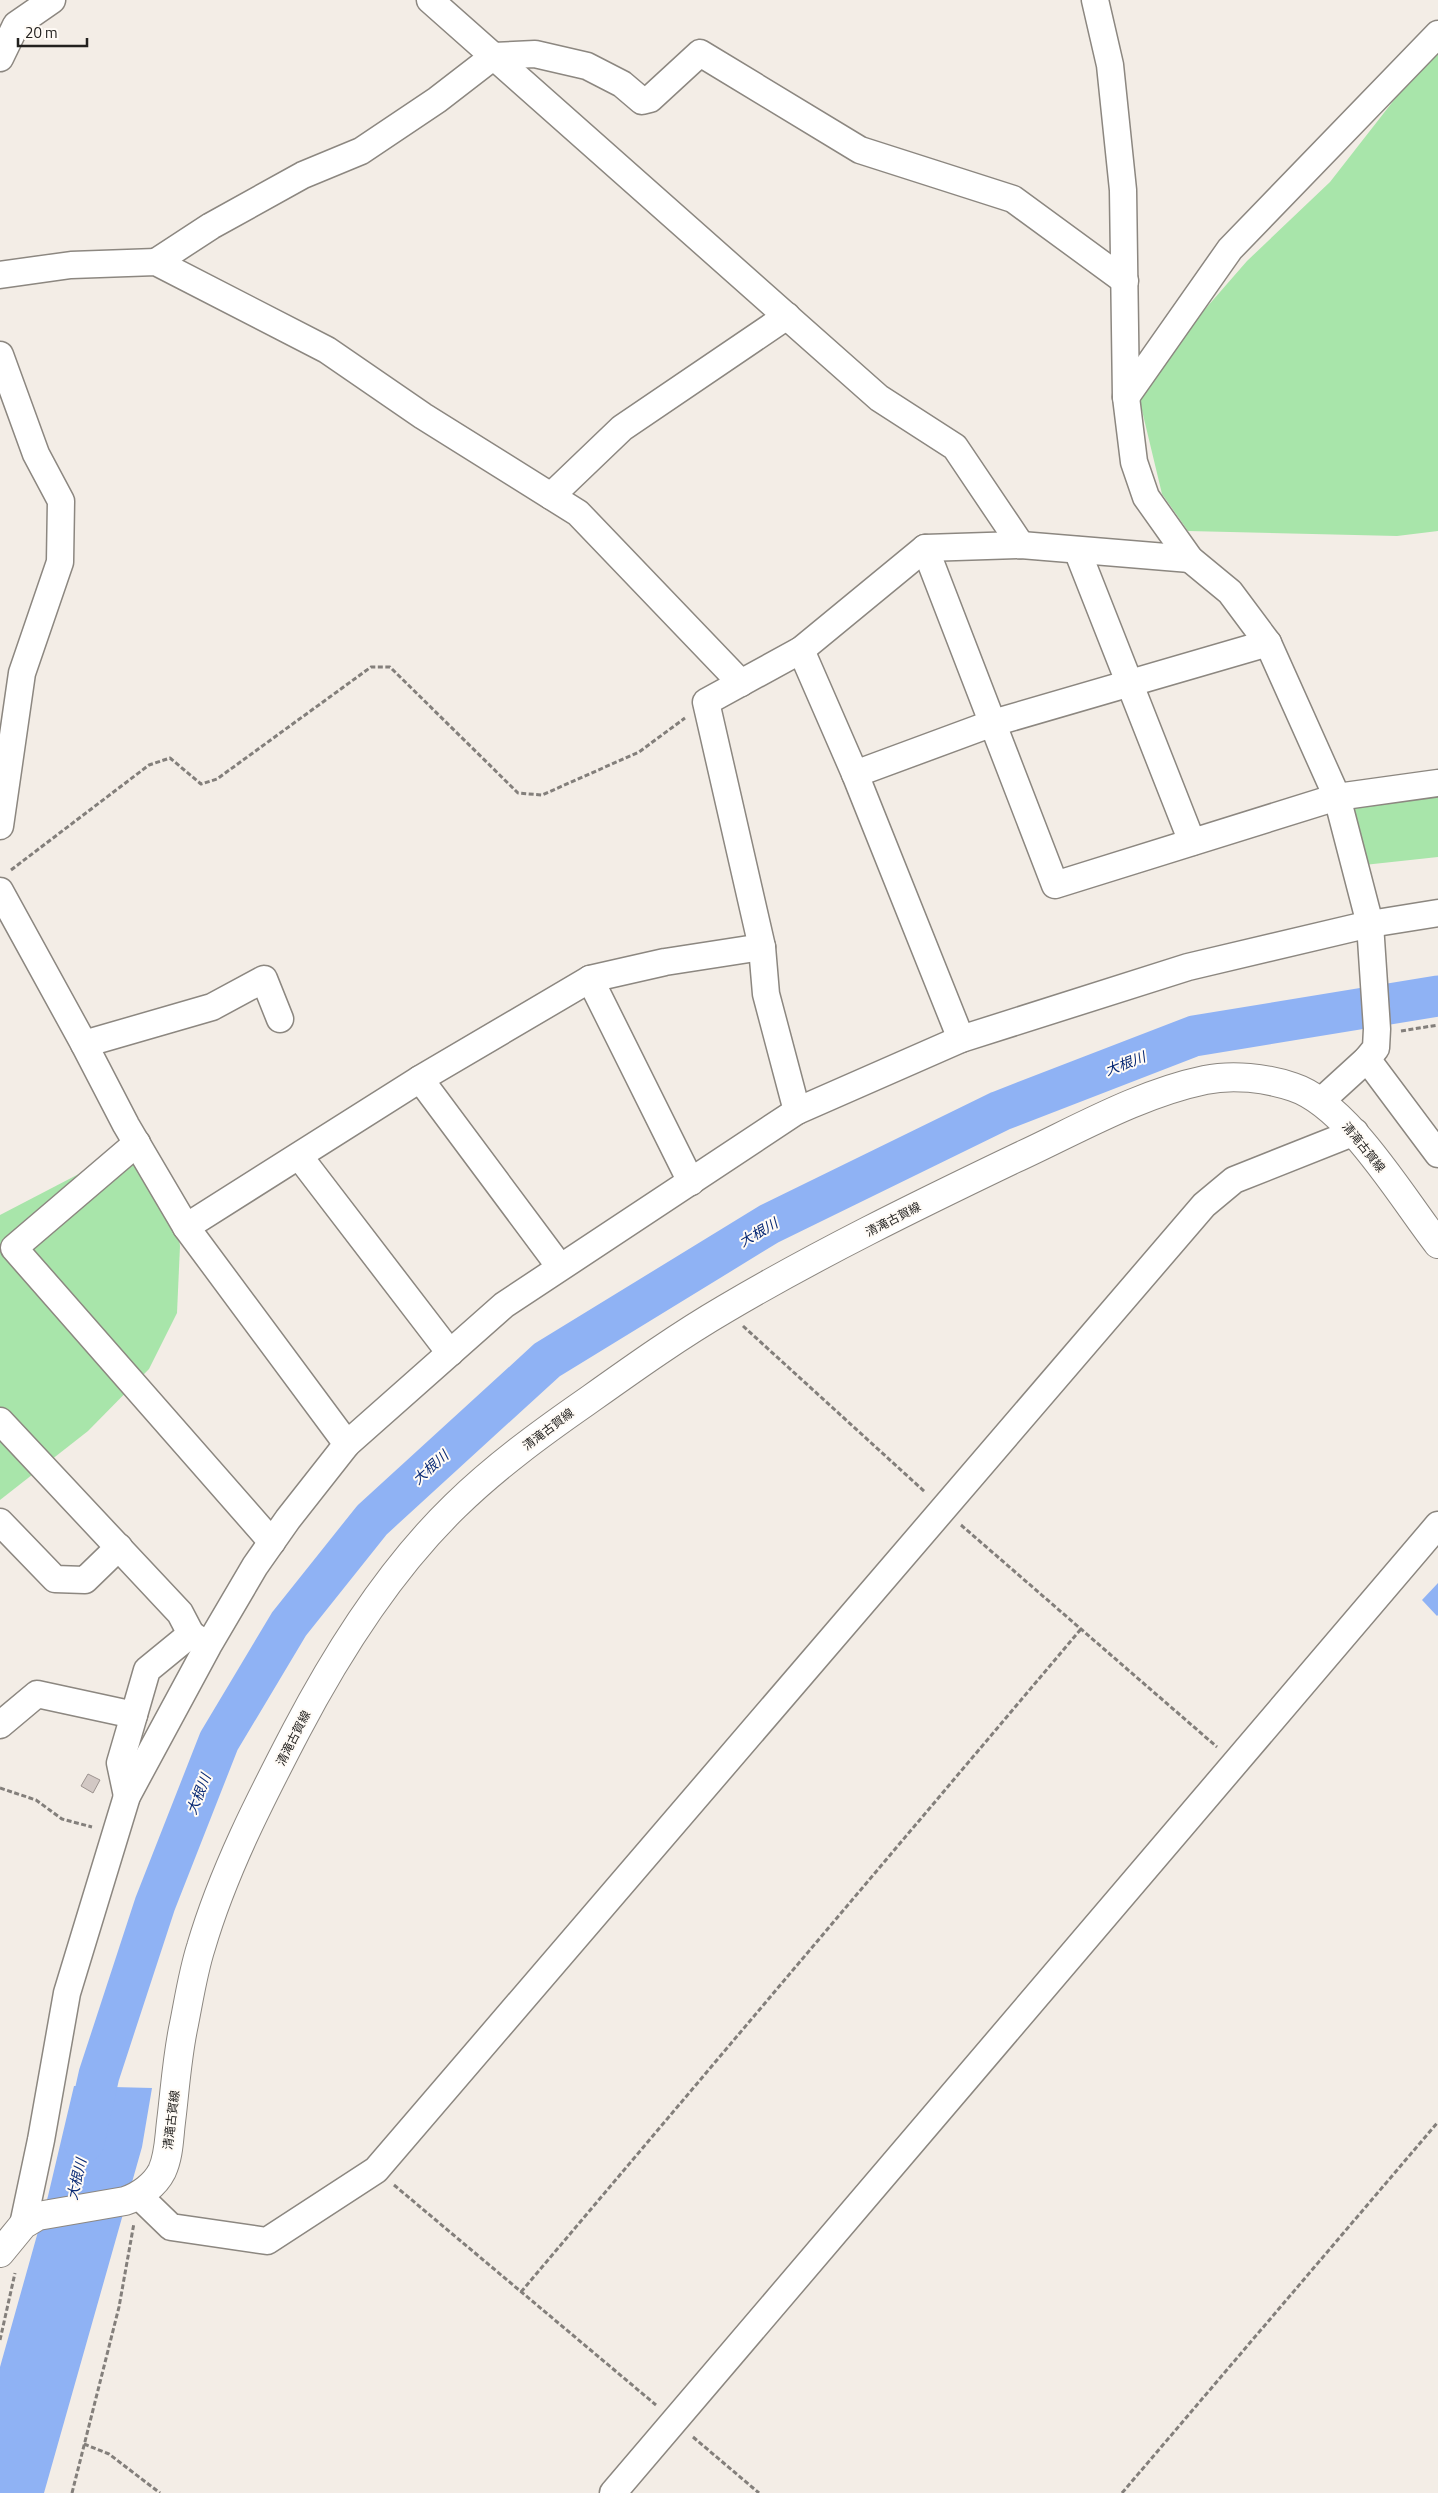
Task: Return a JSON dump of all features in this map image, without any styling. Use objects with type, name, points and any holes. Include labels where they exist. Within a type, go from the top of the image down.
[{"type":"main road","name":"清滝古賀線","points":[[132,2199],[161,2173],[168,2152],[182,2030],[201,1948],[229,1870],[296,1730],[374,1602],[410,1554],[453,1507],[502,1464],[640,1363],[724,1309],[832,1250],[980,1175],[1120,1110],[1177,1088],[1208,1079],[1239,1077],[1297,1088],[1321,1101],[1355,1132],[1438,1244]]},
{"type":"main road","points":[[9,2258],[30,2221],[132,2199]]},
{"type":"street","points":[[0,58],[16,25],[52,0]]},
{"type":"street","points":[[430,0],[879,398],[955,447],[1021,545]]},
{"type":"street","points":[[1095,0],[1110,65],[1123,190],[1126,397],[1134,462],[1146,497],[1190,559],[1230,592],[1268,642],[1337,797],[1371,929],[1374,1042],[1438,1154]]},
{"type":"street","points":[[1126,397],[1230,250],[1438,34]]},
{"type":"street","points":[[156,262],[211,226],[303,174],[361,151],[437,100],[494,56],[535,54],[587,66],[622,84],[642,101],[650,99],[700,53],[860,150],[1013,199],[1125,281]]},
{"type":"street","points":[[0,275],[71,265],[156,262],[327,350],[422,416],[578,513],[741,683]]},
{"type":"street","points":[[551,496],[622,428],[787,316]]},
{"type":"street","points":[[0,355],[36,454],[61,501],[60,562],[22,673],[0,826]]},
{"type":"street","points":[[797,1111],[766,994],[762,947],[706,702],[801,650],[925,548],[1021,545],[1190,559]]},
{"type":"street","points":[[925,548],[1055,885],[1337,797],[1438,783]]},
{"type":"street","points":[[1077,550],[1192,842]]},
{"type":"street","points":[[855,774],[993,723],[1268,642]]},
{"type":"street","points":[[801,650],[855,774],[962,1039]]},
{"type":"street","points":[[3,881],[84,1044],[137,1143],[186,1227],[347,1444]]},
{"type":"street","points":[[30,2221],[41,2140],[67,1993],[127,1796],[200,1640],[347,1444],[504,1304],[797,1111],[962,1039],[1188,967],[1438,913]]},
{"type":"street","points":[[186,1227],[420,1078],[590,979],[665,962],[762,947]]},
{"type":"street","points":[[84,1044],[212,1007],[264,979],[280,1019]]},
{"type":"street","points":[[590,979],[691,1182]]},
{"type":"street","points":[[1321,1101],[1374,1042]]},
{"type":"street","points":[[420,1078],[560,1267]]},
{"type":"street","points":[[132,2199],[171,2227],[267,2241],[376,2170],[1204,1205],[1234,1180],[1355,1132]]},
{"type":"street","points":[[137,1143],[14,1248],[272,1542]]},
{"type":"street","points":[[299,1156],[450,1353]]},
{"type":"street","points":[[0,1421],[180,1613],[200,1640]]},
{"type":"street","points":[[0,1522],[55,1579],[85,1580],[118,1547]]},
{"type":"street","points":[[613,2493],[1235,1762],[1433,1540]]},
{"type":"street","points":[[127,1796],[120,1763],[147,1670],[200,1640]]},
{"type":"street","points":[[0,1724],[36,1694],[134,1715]]},
{"type":"path","points":[[3,881],[11,870],[148,765],[170,758],[201,784],[217,779],[372,667],[390,667],[518,793],[542,796],[639,752],[706,702]]},
{"type":"path","points":[[1374,1042],[1394,1032],[1438,1026]]},
{"type":"path","points":[[724,1309],[943,1508],[1235,1762]]},
{"type":"path","points":[[521,2292],[1081,1629]]},
{"type":"path","points":[[0,1788],[36,1800],[62,1819],[116,1834]]},
{"type":"path","points":[[1122,2493],[1438,2122]]},
{"type":"path","points":[[376,2170],[759,2493]]},
{"type":"path","points":[[72,2493],[119,2307],[132,2199]]},
{"type":"path","points":[[0,2340],[9,2258]]},
{"type":"path","points":[[84,2444],[109,2454],[160,2493]]},
{"type":"green space","points":[[1438,54],[1438,531],[1397,536],[1188,531],[1162,494],[1139,398],[1186,331],[1247,261],[1330,182],[1401,91]]},
{"type":"green space","points":[[1438,792],[1438,857],[1364,865],[1350,806]]},
{"type":"green space","points":[[140,1161],[174,1204],[180,1246],[177,1313],[149,1369],[88,1431],[0,1500],[0,1215],[98,1164]]},
{"type":"water","points":[[1438,1583],[1438,1615],[1437,1616],[1422,1600]]},
{"type":"water","points":[[74,2086],[152,2088],[142,2147],[44,2493],[0,2493],[0,2367],[48,2196]]},
{"type":"building","points":[[88,1774],[100,1780],[93,1793],[81,1786]]},
{"type":"waterway","name":"大根川","points":[[84,2142],[99,2075],[155,1904],[219,1741],[289,1624],[372,1520],[547,1360],[769,1224],[1000,1111],[1194,1036],[1438,996]]}]
